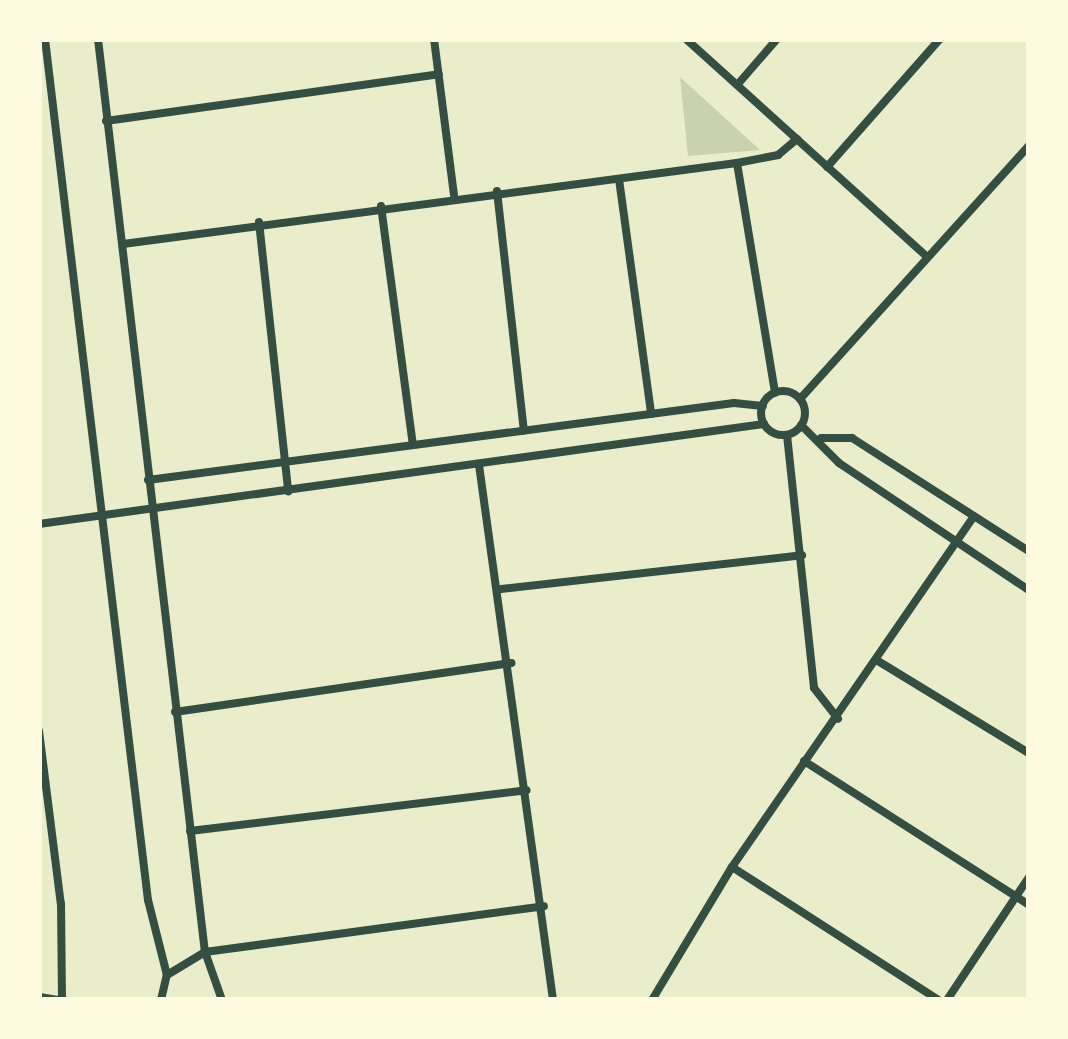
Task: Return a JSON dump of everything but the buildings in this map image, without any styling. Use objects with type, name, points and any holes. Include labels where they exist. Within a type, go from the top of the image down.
[{"type":"street","points":[[45,39],[148,900],[167,975],[161,1000]]},
{"type":"street","points":[[98,39],[205,952],[222,1000]]},
{"type":"street","points":[[434,39],[454,195]]},
{"type":"street","points":[[686,39],[927,257]]},
{"type":"street","points":[[738,84],[777,39]]},
{"type":"street","points":[[826,166],[940,39]]},
{"type":"street","points":[[106,121],[439,74]]},
{"type":"street","points":[[123,244],[454,195],[737,163],[778,155],[797,139]]},
{"type":"street","points":[[802,425],[800,399],[1029,146]]},
{"type":"street","points":[[737,163],[775,393]]},
{"type":"street","points":[[619,179],[651,414]]},
{"type":"street","points":[[497,191],[524,430]]},
{"type":"street","points":[[381,206],[412,445]]},
{"type":"street","points":[[259,222],[288,491]]},
{"type":"street","points":[[148,480],[651,414],[763,406],[775,393]]},
{"type":"street","points":[[775,393],[800,399]]},
{"type":"street","points":[[763,406],[764,424]]},
{"type":"street","points":[[39,524],[764,424],[787,435]]},
{"type":"street","points":[[787,435],[802,425]]},
{"type":"street","points":[[802,425],[821,438],[839,463],[953,544],[1029,590]]},
{"type":"street","points":[[787,435],[814,688],[838,719]]},
{"type":"street","points":[[821,438],[852,438],[1029,551]]},
{"type":"street","points":[[479,464],[512,663],[553,1000]]},
{"type":"street","points":[[652,1000],[732,867],[974,517]]},
{"type":"street","points":[[501,590],[802,554]]},
{"type":"street","points":[[878,662],[1029,753]]},
{"type":"street","points":[[175,712],[512,663]]},
{"type":"street","points":[[39,731],[61,904],[60,1000],[39,997]]},
{"type":"street","points":[[804,760],[1029,905]]},
{"type":"street","points":[[190,831],[527,790]]},
{"type":"street","points":[[732,867],[938,1000]]},
{"type":"street","points":[[947,1000],[1029,877]]},
{"type":"street","points":[[167,975],[205,952],[544,906]]},
{"type":"green space","points":[[680,77],[760,150],[688,156]]}]
